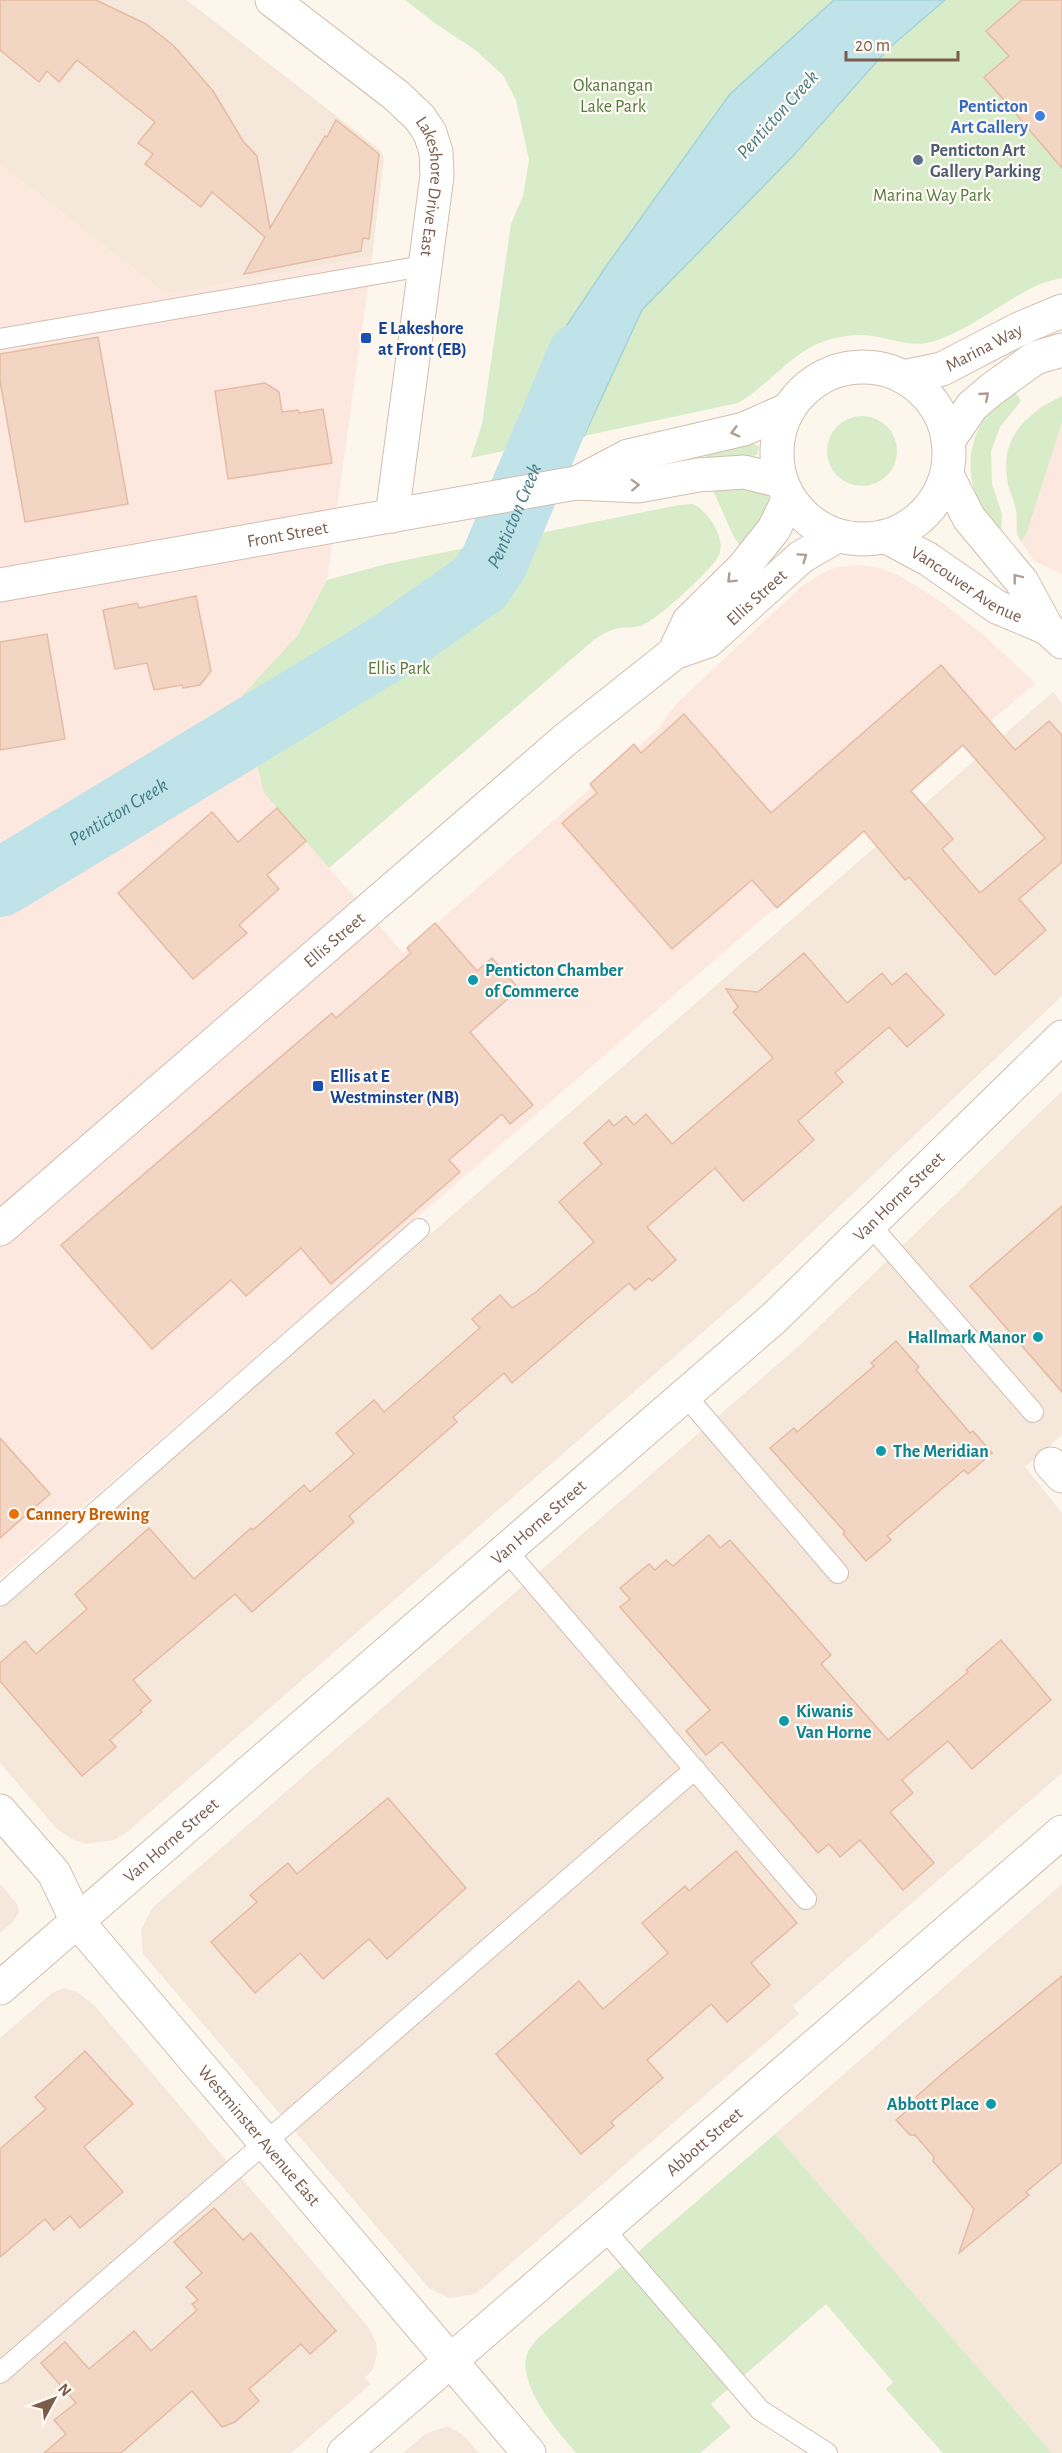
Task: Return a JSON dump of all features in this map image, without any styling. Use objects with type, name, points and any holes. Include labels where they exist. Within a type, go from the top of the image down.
[{"type":"street","name":"Lakeshore Drive East","points":[[272,0],[397,96],[420,118],[430,133],[438,164],[392,516]]},
{"type":"street","name":"Marina Way","points":[[903,377],[942,369],[1019,329],[1062,311]]},
{"type":"street","name":"Marina Way","points":[[948,441],[972,406],[992,390],[1035,358],[1062,350]]},
{"type":"street","points":[[867,367],[886,370],[903,377],[925,393],[941,415],[950,458],[947,475],[938,496],[926,513],[908,528],[887,537],[870,540],[837,536],[809,521],[785,489],[777,456],[779,432],[789,409],[800,394],[814,382],[831,373],[849,368],[867,367]]},
{"type":"street","name":"Front Street","points":[[576,483],[628,456],[744,429],[789,409]]},
{"type":"street","name":"Front Street","points":[[0,585],[576,483],[638,486],[698,475],[744,472],[785,489]]},
{"type":"street","name":"Vancouver Avenue","points":[[947,475],[969,518],[1022,582],[1055,635]]},
{"type":"street","name":"Ellis Street","points":[[674,653],[689,621],[743,568],[774,529],[785,489]]},
{"type":"street","name":"Ellis Street","points":[[0,1229],[566,739],[674,653],[708,641],[801,557],[837,536]]},
{"type":"street","name":"Vancouver Avenue","points":[[887,537],[928,560],[997,607],[1055,635]]},
{"type":"street","name":"Van Horne Street","points":[[0,1988],[774,1318],[1062,1037]]},
{"type":"street","name":"Westminster Avenue East","points":[[0,1811],[54,1873],[77,1921],[529,2453]]},
{"type":"street","name":"Abbott Street","points":[[344,2453],[1062,1832]]},
{"type":"lane","points":[[0,339],[423,266]]},
{"type":"lane","points":[[870,1225],[1033,1412]]},
{"type":"lane","points":[[0,1596],[419,1229]]},
{"type":"lane","points":[[685,1395],[838,1573]]},
{"type":"lane","points":[[506,1550],[806,1899]]},
{"type":"lane","points":[[0,2373],[695,1769]]},
{"type":"lane","points":[[604,2229],[760,2410],[827,2453]]},
{"type":"shaded area","points":[[0,0],[187,0],[380,150],[384,158],[372,257],[166,294],[0,164]]},
{"type":"shaded area","points":[[0,164],[166,294],[372,257],[327,580],[298,635],[241,698],[264,793],[403,953],[658,729],[676,704],[802,586],[837,567],[859,565],[881,568],[900,576],[940,601],[986,637],[1035,683],[0,1578]]},
{"type":"shaded area","points":[[1062,396],[1062,574],[1034,561],[1016,534],[1017,512],[1008,485],[1006,467],[1007,452],[1017,430],[1040,407]]},
{"type":"shaded area","points":[[1053,692],[1062,703],[1062,996],[749,1292],[126,1833],[114,1840],[85,1844],[57,1829],[0,1763],[0,1609]]},
{"type":"shaded area","points":[[1062,1091],[1062,1435],[1025,1467],[1062,1513],[1062,1773],[793,2006],[799,2014],[485,2286],[475,2294],[449,2298],[429,2288],[143,1954],[141,1930],[152,1908],[800,1345]]},
{"type":"shaded area","points":[[0,1884],[18,1905],[19,1912],[14,1921],[0,1933]]},
{"type":"shaded area","points":[[1062,1884],[1062,2453],[1052,2453],[775,2134]]},
{"type":"shaded area","points":[[64,1988],[77,1992],[94,2005],[370,2329],[376,2343],[377,2355],[373,2369],[365,2378],[371,2384],[291,2453],[0,2453],[0,2038],[52,1993]]},
{"type":"shaded area","points":[[448,2426],[463,2435],[479,2453],[403,2453],[425,2434]]},
{"type":"green space","name":"Okanangan Lake Park","points":[[405,0],[834,0],[730,94],[607,265],[553,346],[512,449],[471,458],[482,424],[511,224],[523,196],[529,160],[516,100],[503,75],[474,49]]},
{"type":"green space","name":"Marina Way Park","points":[[945,0],[1062,0],[1062,278],[1036,286],[958,331],[931,342],[904,343],[868,335],[838,337],[806,350],[738,403],[584,436],[642,310],[793,156],[888,49]]},
{"type":"green space","points":[[1013,389],[1021,401],[1000,427],[991,451],[992,484],[1002,514],[1001,536],[990,523],[975,494],[971,462],[978,430],[990,412]]},
{"type":"green space","points":[[1062,396],[1062,422],[1027,532],[1021,542],[1017,530],[1017,515],[1008,484],[1007,453],[1011,441],[1026,420]]},
{"type":"green space","points":[[855,416],[869,416],[882,422],[891,431],[897,444],[895,464],[887,476],[869,486],[855,486],[842,480],[833,471],[827,458],[827,444],[833,431],[842,422]]},
{"type":"green space","points":[[754,444],[759,447],[757,455],[708,462],[706,459],[708,452]]},
{"type":"green space","points":[[726,483],[765,492],[769,497],[769,508],[742,549],[733,535],[711,486]]},
{"type":"green space","name":"Ellis Park","points":[[693,504],[705,513],[715,526],[720,542],[718,557],[695,583],[660,614],[643,625],[614,629],[595,639],[329,868],[264,793],[241,697],[298,635],[327,580],[386,564]]},
{"type":"green space","points":[[775,2134],[1052,2453],[943,2453],[886,2389],[893,2382],[826,2304],[711,2404],[731,2427],[700,2453],[576,2453],[559,2433],[533,2393],[525,2366],[529,2350],[538,2338]]},
{"type":"water","points":[[834,0],[945,0],[888,49],[793,156],[642,310],[584,436],[512,449],[553,346],[607,265],[730,94]]},
{"type":"building","points":[[0,0],[96,0],[146,24],[174,46],[213,91],[243,141],[257,156],[270,228],[336,120],[379,154],[369,239],[363,238],[361,251],[244,274],[265,237],[212,192],[201,207],[145,164],[153,154],[138,143],[155,122],[77,60],[59,82],[47,71],[39,82],[0,50]]},
{"type":"building","name":"Penticton Art Gallery","points":[[1022,0],[1062,0],[1062,168],[984,77],[1009,56],[986,31]]},
{"type":"building","points":[[98,337],[128,504],[25,522],[0,381],[0,354]]},
{"type":"building","points":[[265,383],[279,392],[282,412],[298,410],[299,413],[323,409],[332,463],[228,479],[215,391]]},
{"type":"building","points":[[196,596],[211,671],[200,685],[183,688],[182,685],[154,690],[147,663],[115,669],[103,610],[137,603],[139,608]]},
{"type":"building","points":[[47,634],[65,739],[0,750],[0,642]]},
{"type":"building","points":[[941,665],[1015,750],[1049,721],[1062,735],[1062,862],[1019,899],[1046,930],[995,975],[909,877],[905,880],[864,831],[777,908],[752,880],[672,949],[562,823],[597,793],[590,784],[634,744],[641,753],[684,714],[771,813]],"holes":[[[963,745],[1045,838],[980,893],[942,849],[953,839],[911,791]]]},
{"type":"building","points":[[277,808],[306,841],[267,875],[279,889],[239,925],[247,933],[193,979],[118,893],[212,812],[238,842]]},
{"type":"building","points":[[435,923],[477,971],[492,958],[519,989],[470,1032],[533,1105],[510,1124],[502,1114],[449,1160],[460,1172],[331,1284],[301,1248],[246,1296],[231,1280],[152,1349],[61,1245],[332,1013],[336,1018],[411,953],[407,948]]},
{"type":"building","points":[[804,953],[847,1003],[882,973],[892,985],[906,973],[944,1015],[907,1047],[889,1027],[835,1073],[843,1082],[798,1121],[814,1140],[743,1201],[715,1168],[647,1227],[676,1260],[652,1281],[649,1278],[635,1290],[629,1283],[512,1383],[504,1373],[453,1417],[457,1422],[349,1516],[354,1522],[252,1612],[235,1594],[133,1680],[151,1701],[110,1740],[116,1747],[82,1776],[0,1681],[0,1663],[25,1641],[36,1654],[87,1609],[75,1594],[149,1528],[194,1579],[304,1485],[310,1492],[354,1454],[336,1433],[374,1400],[384,1412],[480,1328],[472,1319],[500,1295],[512,1308],[536,1292],[594,1242],[559,1202],[602,1164],[584,1143],[609,1120],[614,1126],[626,1116],[634,1125],[646,1114],[672,1144],[773,1058],[733,1012],[738,1007],[726,989],[758,992]]},
{"type":"building","name":"Hallmark Manor","points":[[1062,1206],[1062,1392],[970,1286]]},
{"type":"building","name":"The Meridian","points":[[896,1341],[919,1367],[916,1370],[970,1433],[973,1431],[992,1453],[968,1474],[964,1470],[887,1536],[891,1540],[866,1561],[843,1534],[845,1532],[770,1448],[794,1428],[797,1432],[874,1366],[871,1363]]},
{"type":"building","name":"Cannery Brewing","points":[[0,1438],[50,1494],[0,1538]]},
{"type":"building","name":"Kiwanis Van Horne","points":[[709,1535],[720,1548],[730,1540],[831,1655],[821,1664],[888,1740],[968,1672],[966,1670],[1001,1640],[1051,1700],[972,1769],[948,1741],[902,1780],[913,1793],[890,1812],[934,1863],[903,1890],[860,1840],[840,1857],[829,1844],[818,1853],[722,1742],[706,1755],[686,1731],[710,1710],[620,1607],[630,1599],[620,1588],[649,1564],[655,1570],[666,1560],[673,1566]]},
{"type":"building","points":[[388,1798],[466,1888],[387,1959],[369,1939],[323,1979],[300,1953],[255,1993],[211,1942],[257,1902],[250,1895],[288,1863],[297,1874]]},
{"type":"building","points":[[736,1851],[797,1923],[751,1963],[770,1985],[727,2022],[711,2004],[647,2060],[663,2078],[611,2122],[614,2126],[581,2154],[496,2054],[579,1981],[603,2009],[668,1953],[642,1923],[685,1886],[689,1891]]},
{"type":"building","name":"Abbott Place","points":[[1062,1976],[1062,2162],[1026,2192],[1029,2195],[959,2253],[974,2209],[933,2161],[934,2157],[915,2135],[910,2135],[896,2120],[919,2100],[916,2097],[943,2073]]},
{"type":"building","points":[[85,2051],[133,2104],[84,2147],[123,2192],[80,2228],[70,2216],[54,2230],[45,2219],[0,2257],[0,2149],[46,2109],[35,2097]]},
{"type":"building","points":[[214,2208],[243,2240],[251,2233],[336,2331],[310,2354],[301,2344],[249,2389],[259,2401],[235,2422],[222,2427],[192,2391],[121,2453],[44,2453],[66,2434],[54,2420],[76,2403],[41,2363],[65,2342],[89,2369],[134,2331],[151,2351],[197,2310],[192,2304],[198,2300],[186,2287],[202,2273],[174,2242]]},
{"type":"waterway","name":"Penticton Creek","points":[[0,883],[389,647],[480,583],[494,562],[581,356]]},
{"type":"place","name":"Penticton Art Gallery","points":[[1040,116]]},
{"type":"place","name":"Penticton Art Gallery Parking","points":[[918,160]]},
{"type":"place","name":"E Lakeshore at Front (EB)","points":[[366,338]]},
{"type":"place","name":"Penticton Chamber of Commerce","points":[[473,980]]},
{"type":"place","name":"Ellis at E Westminster (NB)","points":[[318,1086]]},
{"type":"place","name":"Hallmark Manor","points":[[1038,1337]]},
{"type":"place","name":"The Meridian","points":[[881,1451]]},
{"type":"place","name":"Cannery Brewing","points":[[14,1514]]},
{"type":"place","name":"Kiwanis Van Horne","points":[[784,1721]]},
{"type":"place","name":"Abbott Place","points":[[991,2104]]}]
